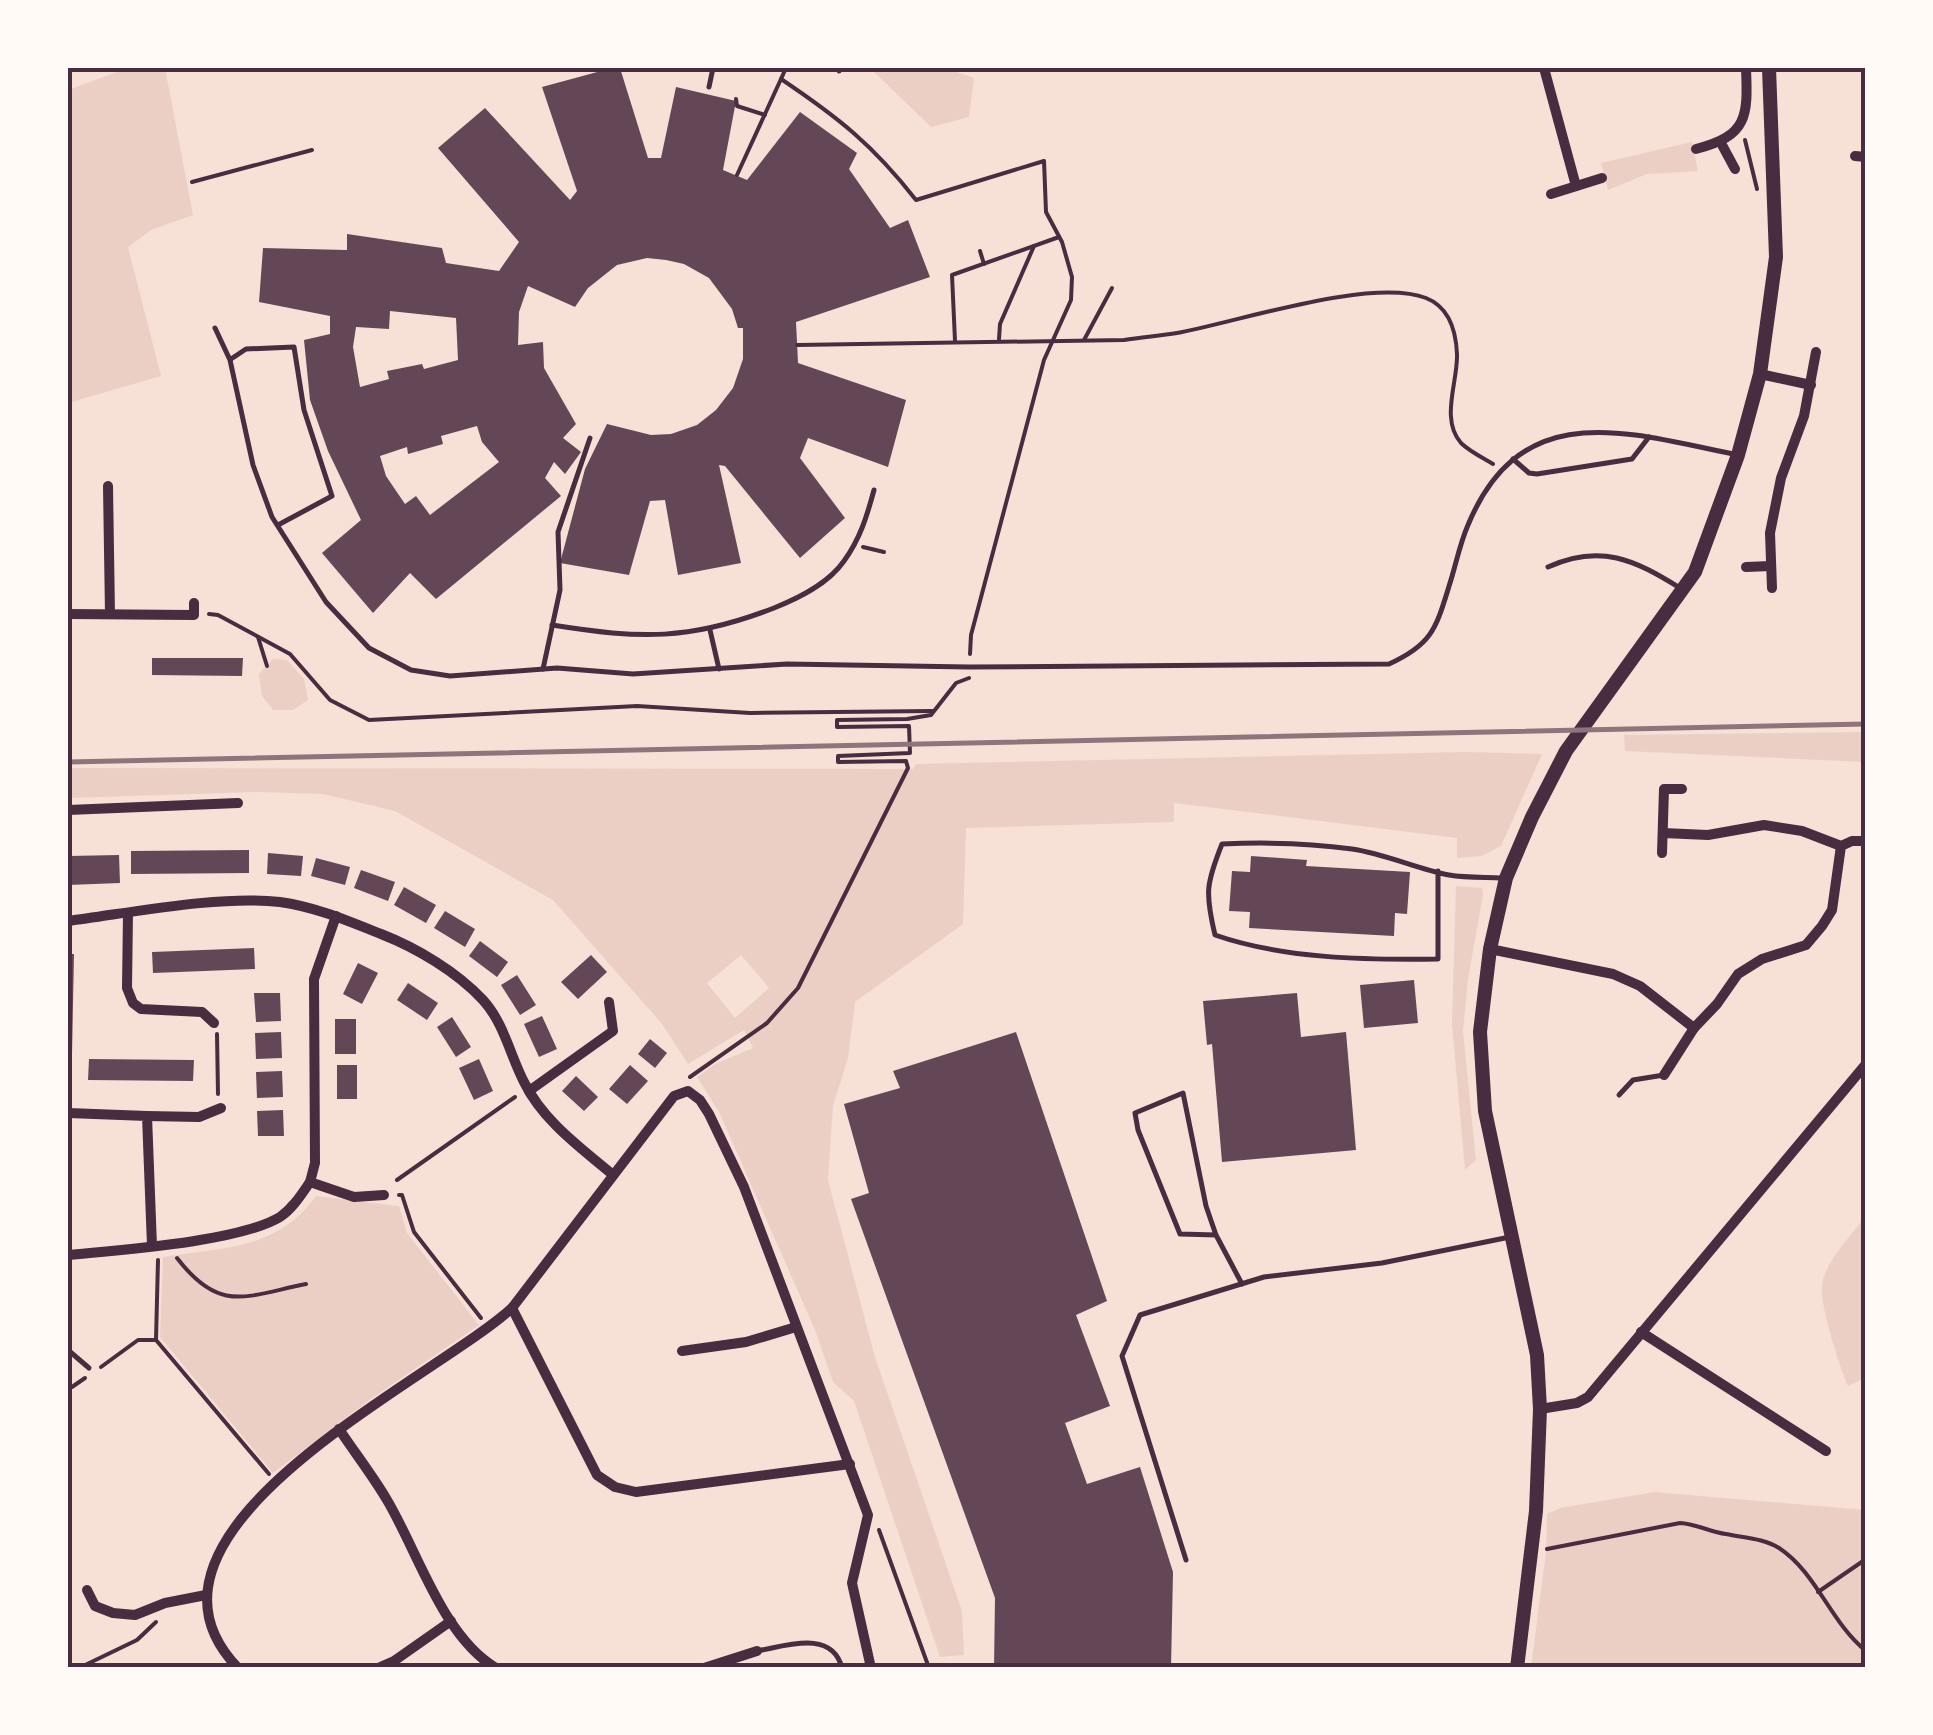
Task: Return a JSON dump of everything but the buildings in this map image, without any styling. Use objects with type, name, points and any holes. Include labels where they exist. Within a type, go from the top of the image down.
[{"type":"street","points":[[1544,68],[1576,186]]},
{"type":"street","points":[[1696,150],[1721,143],[1740,130],[1747,106],[1746,68]]},
{"type":"street","points":[[1517,1668],[1536,1510],[1540,1409],[1537,1355],[1485,1112],[1480,1032],[1490,949],[1506,878],[1532,816],[1566,752],[1607,690],[1695,572],[1738,455],[1760,374],[1776,257],[1769,68]]},
{"type":"street","points":[[1721,143],[1735,169]]},
{"type":"street","points":[[1550,194],[1602,178]]},
{"type":"street","points":[[1772,588],[1770,533],[1781,478],[1804,416],[1816,352]]},
{"type":"street","points":[[1760,374],[1810,385]]},
{"type":"street","points":[[108,486],[110,614]]},
{"type":"street","points":[[1746,567],[1771,566]]},
{"type":"street","points":[[68,614],[197,615]]},
{"type":"street","points":[[1662,852],[1664,788],[1682,789]]},
{"type":"street","points":[[68,810],[238,803]]},
{"type":"street","points":[[1663,832],[1708,835],[1764,825],[1802,831],[1841,846],[1866,841]]},
{"type":"street","points":[[1664,1074],[1694,1028],[1738,974],[1762,959],[1806,944],[1822,926],[1832,910],[1841,846]]},
{"type":"street","points":[[68,921],[263,902],[336,916],[415,949],[482,1000],[496,1018],[524,1092],[613,1175]]},
{"type":"street","points":[[128,914],[127,988],[133,1003],[142,1010],[202,1012],[214,1023]]},
{"type":"street","points":[[68,1255],[155,1246],[264,1225],[290,1209],[310,1182],[316,1163],[314,979],[336,916]]},
{"type":"street","points":[[1490,949],[1613,974],[1640,986],[1694,1028]]},
{"type":"street","points":[[524,1092],[613,1031],[610,1002]]},
{"type":"street","points":[[1540,1409],[1577,1403],[1588,1397],[1866,1064]]},
{"type":"street","points":[[238,1668],[226,1656],[206,1596],[220,1551],[240,1518],[275,1481],[340,1430],[489,1329],[512,1308],[681,1091],[693,1093],[710,1114],[744,1188],[868,1514],[852,1583],[871,1668]]},
{"type":"street","points":[[68,1113],[199,1117],[221,1108]]},
{"type":"street","points":[[147,1116],[155,1246]]},
{"type":"street","points":[[310,1182],[354,1198],[384,1195]]},
{"type":"street","points":[[512,1308],[597,1475],[615,1487],[636,1492],[850,1464]]},
{"type":"street","points":[[682,1351],[746,1342],[796,1326]]},
{"type":"street","points":[[1641,1332],[1826,1452]]},
{"type":"street","points":[[340,1430],[387,1500],[451,1621],[480,1658],[496,1668]]},
{"type":"street","points":[[87,1590],[95,1606],[135,1615],[165,1603],[206,1596]]},
{"type":"street","points":[[378,1668],[451,1621]]},
{"type":"street","points":[[704,1668],[758,1651]]},
{"type":"lane","points":[[710,87],[714,68]]},
{"type":"lane","points":[[215,328],[230,360],[253,465],[278,526],[326,602],[369,648],[411,670],[450,676],[544,669],[633,674],[787,664],[1389,664],[1416,652],[1437,626],[1468,523],[1500,469],[1527,448],[1551,436],[1614,431],[1738,455]]},
{"type":"lane","points":[[230,360],[246,349],[294,348],[304,410],[332,496],[278,526]]},
{"type":"lane","points":[[1513,459],[1529,473],[1537,474],[1632,459],[1649,437]]},
{"type":"lane","points":[[544,669],[560,590],[558,532],[590,438]]},
{"type":"lane","points":[[552,625],[608,634],[710,630],[788,602],[823,582],[843,563],[865,526],[874,490]]},
{"type":"lane","points":[[1548,567],[1581,555],[1632,559],[1682,590]]},
{"type":"lane","points":[[710,630],[718,669]]},
{"type":"lane","points":[[1438,871],[1438,959],[1396,960],[1248,946],[1214,935],[1206,886],[1222,844],[1279,841],[1354,850],[1438,871],[1506,878]]},
{"type":"lane","points":[[1619,1096],[1634,1080],[1664,1074]]},
{"type":"lane","points":[[1216,1235],[1180,1234],[1138,1130],[1135,1113],[1183,1093],[1206,1206],[1216,1235],[1242,1284]]},
{"type":"lane","points":[[1186,1560],[1122,1356],[1140,1315],[1264,1277],[1382,1262],[1510,1237]]},
{"type":"lane","points":[[68,1350],[88,1368]]},
{"type":"lane","points":[[758,1651],[809,1642],[829,1646],[839,1656],[842,1668]]},
{"type":"path","points":[[738,175],[786,68]]},
{"type":"path","points":[[696,1070],[767,1023],[798,988],[908,768],[906,761],[838,762],[838,756],[910,753],[909,726],[837,727],[836,720],[906,719],[934,711],[956,683],[968,681],[971,635],[1044,360],[1071,300],[1072,277],[1060,237],[1046,212],[1044,161],[916,200],[883,158],[834,114],[781,80]]},
{"type":"path","points":[[736,99],[736,106],[765,115]]},
{"type":"path","points":[[1740,130],[1758,192]]},
{"type":"path","points":[[192,182],[312,150]]},
{"type":"path","points":[[955,341],[952,275],[1060,237]]},
{"type":"path","points":[[999,340],[1000,324],[1034,246]]},
{"type":"path","points":[[980,251],[984,264]]},
{"type":"path","points":[[1084,340],[1112,288]]},
{"type":"path","points":[[797,345],[1084,340],[1177,332],[1281,308],[1397,292],[1430,299],[1447,314],[1456,336],[1458,374],[1450,420],[1460,442],[1493,464]]},
{"type":"path","points":[[854,545],[884,552]]},
{"type":"path","points":[[197,615],[218,615],[290,654],[330,700],[369,720],[637,706],[750,713],[934,711]]},
{"type":"path","points":[[258,637],[267,666]]},
{"type":"path","points":[[214,1023],[221,1108]]},
{"type":"path","points":[[397,1180],[524,1092]]},
{"type":"path","points":[[384,1195],[402,1195],[414,1232],[489,1329]]},
{"type":"path","points":[[155,1246],[156,1340],[275,1481]]},
{"type":"path","points":[[174,1249],[192,1278],[225,1297],[306,1284]]},
{"type":"path","points":[[98,1368],[138,1340],[156,1340]]},
{"type":"path","points":[[72,1387],[86,1378]]},
{"type":"path","points":[[868,1522],[877,1525],[930,1668]]},
{"type":"path","points":[[1531,1550],[1559,1548],[1661,1524],[1701,1524],[1722,1534],[1749,1536],[1778,1548],[1802,1570],[1844,1634],[1866,1651]]},
{"type":"path","points":[[1818,1592],[1866,1559]]},
{"type":"path","points":[[79,1668],[137,1640],[158,1620]]},
{"type":"shaded area","points":[[128,68],[165,68],[193,215],[151,230],[128,247],[161,376],[68,403],[68,90]]},
{"type":"shaded area","points":[[870,68],[945,68],[974,78],[969,117],[931,127]]},
{"type":"shaded area","points":[[1692,142],[1698,171],[1647,174],[1608,190],[1601,163]]},
{"type":"shaded area","points":[[273,659],[287,660],[304,679],[308,700],[293,710],[273,710],[262,696],[259,674]]},
{"type":"shaded area","points":[[1865,732],[1865,762],[1625,751],[1624,735]]},
{"type":"shaded area","points":[[1465,752],[1542,754],[1501,846],[1482,856],[1457,858],[1457,838],[1174,803],[1174,822],[966,828],[963,924],[855,1002],[848,1058],[833,1106],[828,1180],[875,1357],[962,1611],[964,1655],[940,1657],[854,1401],[833,1382],[815,1330],[719,1112],[697,1077],[715,1064],[753,1048],[744,1030],[688,1064],[662,1024],[553,900],[395,811],[323,794],[258,792],[68,798],[68,768],[913,769],[916,764]],"holes":[[[741,955],[769,988],[735,1018],[707,983]]]},
{"type":"shaded area","points":[[1456,886],[1482,888],[1483,895],[1463,1031],[1476,1160],[1465,1170],[1452,1024]]},
{"type":"shaded area","points":[[316,1196],[399,1206],[407,1233],[479,1325],[368,1401],[273,1473],[160,1337],[163,1257],[228,1248],[267,1236],[301,1214]]},
{"type":"shaded area","points":[[1865,1217],[1865,1378],[1848,1386],[1827,1320],[1822,1285],[1833,1258]]},
{"type":"shaded area","points":[[1654,1492],[1865,1510],[1865,1667],[1531,1668],[1547,1514],[1560,1508]]},
{"type":"railway","points":[[68,762],[1866,724]]}]
